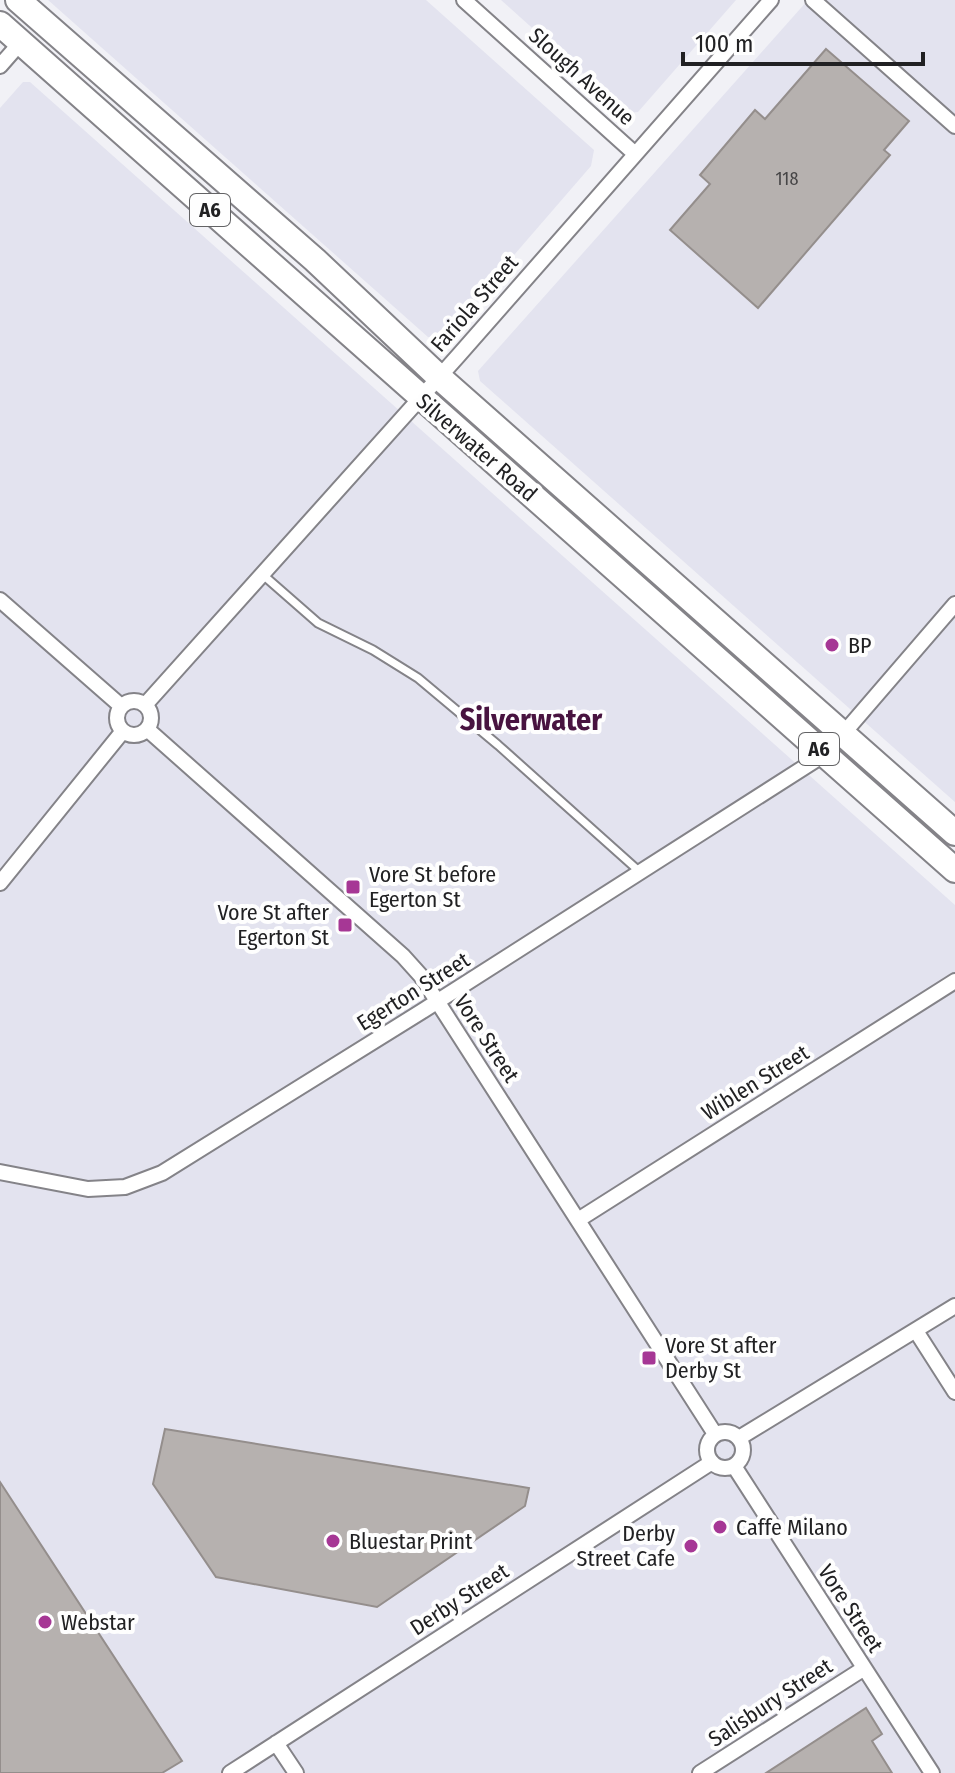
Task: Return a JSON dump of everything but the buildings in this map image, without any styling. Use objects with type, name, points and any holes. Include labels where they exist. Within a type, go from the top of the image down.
[{"type":"highway","name":"Silverwater Road","points":[[18,0],[315,260],[439,377],[955,833]]},
{"type":"highway","name":"Silverwater Road","points":[[0,24],[955,870]]},
{"type":"street","name":"Slough Avenue","points":[[464,0],[634,153]]},
{"type":"street","name":"Fariola Street","points":[[145,705],[771,0]]},
{"type":"street","points":[[813,0],[955,126]]},
{"type":"street","points":[[0,66],[21,42]]},
{"type":"street","points":[[0,600],[121,706]]},
{"type":"street","points":[[843,734],[955,604]]},
{"type":"street","points":[[135,701],[145,705],[151,714],[147,729],[138,735],[123,731],[117,722],[121,706],[135,701]]},
{"type":"street","name":"Vore Street","points":[[147,729],[403,956],[437,1002],[715,1434]]},
{"type":"street","points":[[0,883],[123,731]]},
{"type":"street","name":"Egerton Street","points":[[0,1172],[88,1189],[125,1187],[162,1173],[825,754]]},
{"type":"street","name":"Wiblen Street","points":[[578,1220],[955,981]]},
{"type":"street","points":[[739,1438],[955,1306]]},
{"type":"street","points":[[916,1331],[955,1392]]},
{"type":"street","points":[[725,1431],[739,1438],[743,1453],[734,1466],[722,1468],[712,1462],[707,1447],[715,1434],[725,1431]]},
{"type":"street","name":"Derby Street","points":[[230,1773],[712,1462]]},
{"type":"street","name":"Vore Street","points":[[734,1466],[932,1773]]},
{"type":"street","name":"Salisbury Street","points":[[700,1773],[863,1669]]},
{"type":"street","points":[[276,1743],[296,1773]]},
{"type":"lane","points":[[262,574],[318,623],[373,650],[418,678],[640,872]]},
{"type":"shaded area","points":[[48,0],[426,0],[594,150],[591,166],[444,336],[428,337]]},
{"type":"shaded area","points":[[501,0],[736,0],[638,112],[627,113]]},
{"type":"shaded area","points":[[808,0],[955,0],[955,802],[480,381],[478,371]]},
{"type":"shaded area","points":[[23,82],[30,82],[955,905],[955,1773],[0,1773],[0,108]]},
{"type":"place","name":"BP","points":[[832,645]]},
{"type":"place","name":"Vore St before Egerton St","points":[[353,887]]},
{"type":"place","name":"Vore St after Egerton St","points":[[345,925]]},
{"type":"place","name":"Vore St after Derby St","points":[[649,1358]]},
{"type":"place","name":"Caffe Milano","points":[[720,1527]]},
{"type":"place","name":"Bluestar Print","points":[[333,1541]]},
{"type":"place","name":"Derby Street Cafe","points":[[691,1546]]},
{"type":"place","name":"Webstar","points":[[45,1622]]},
{"type":"district","name":"Silverwater","points":[[531,720]]}]
